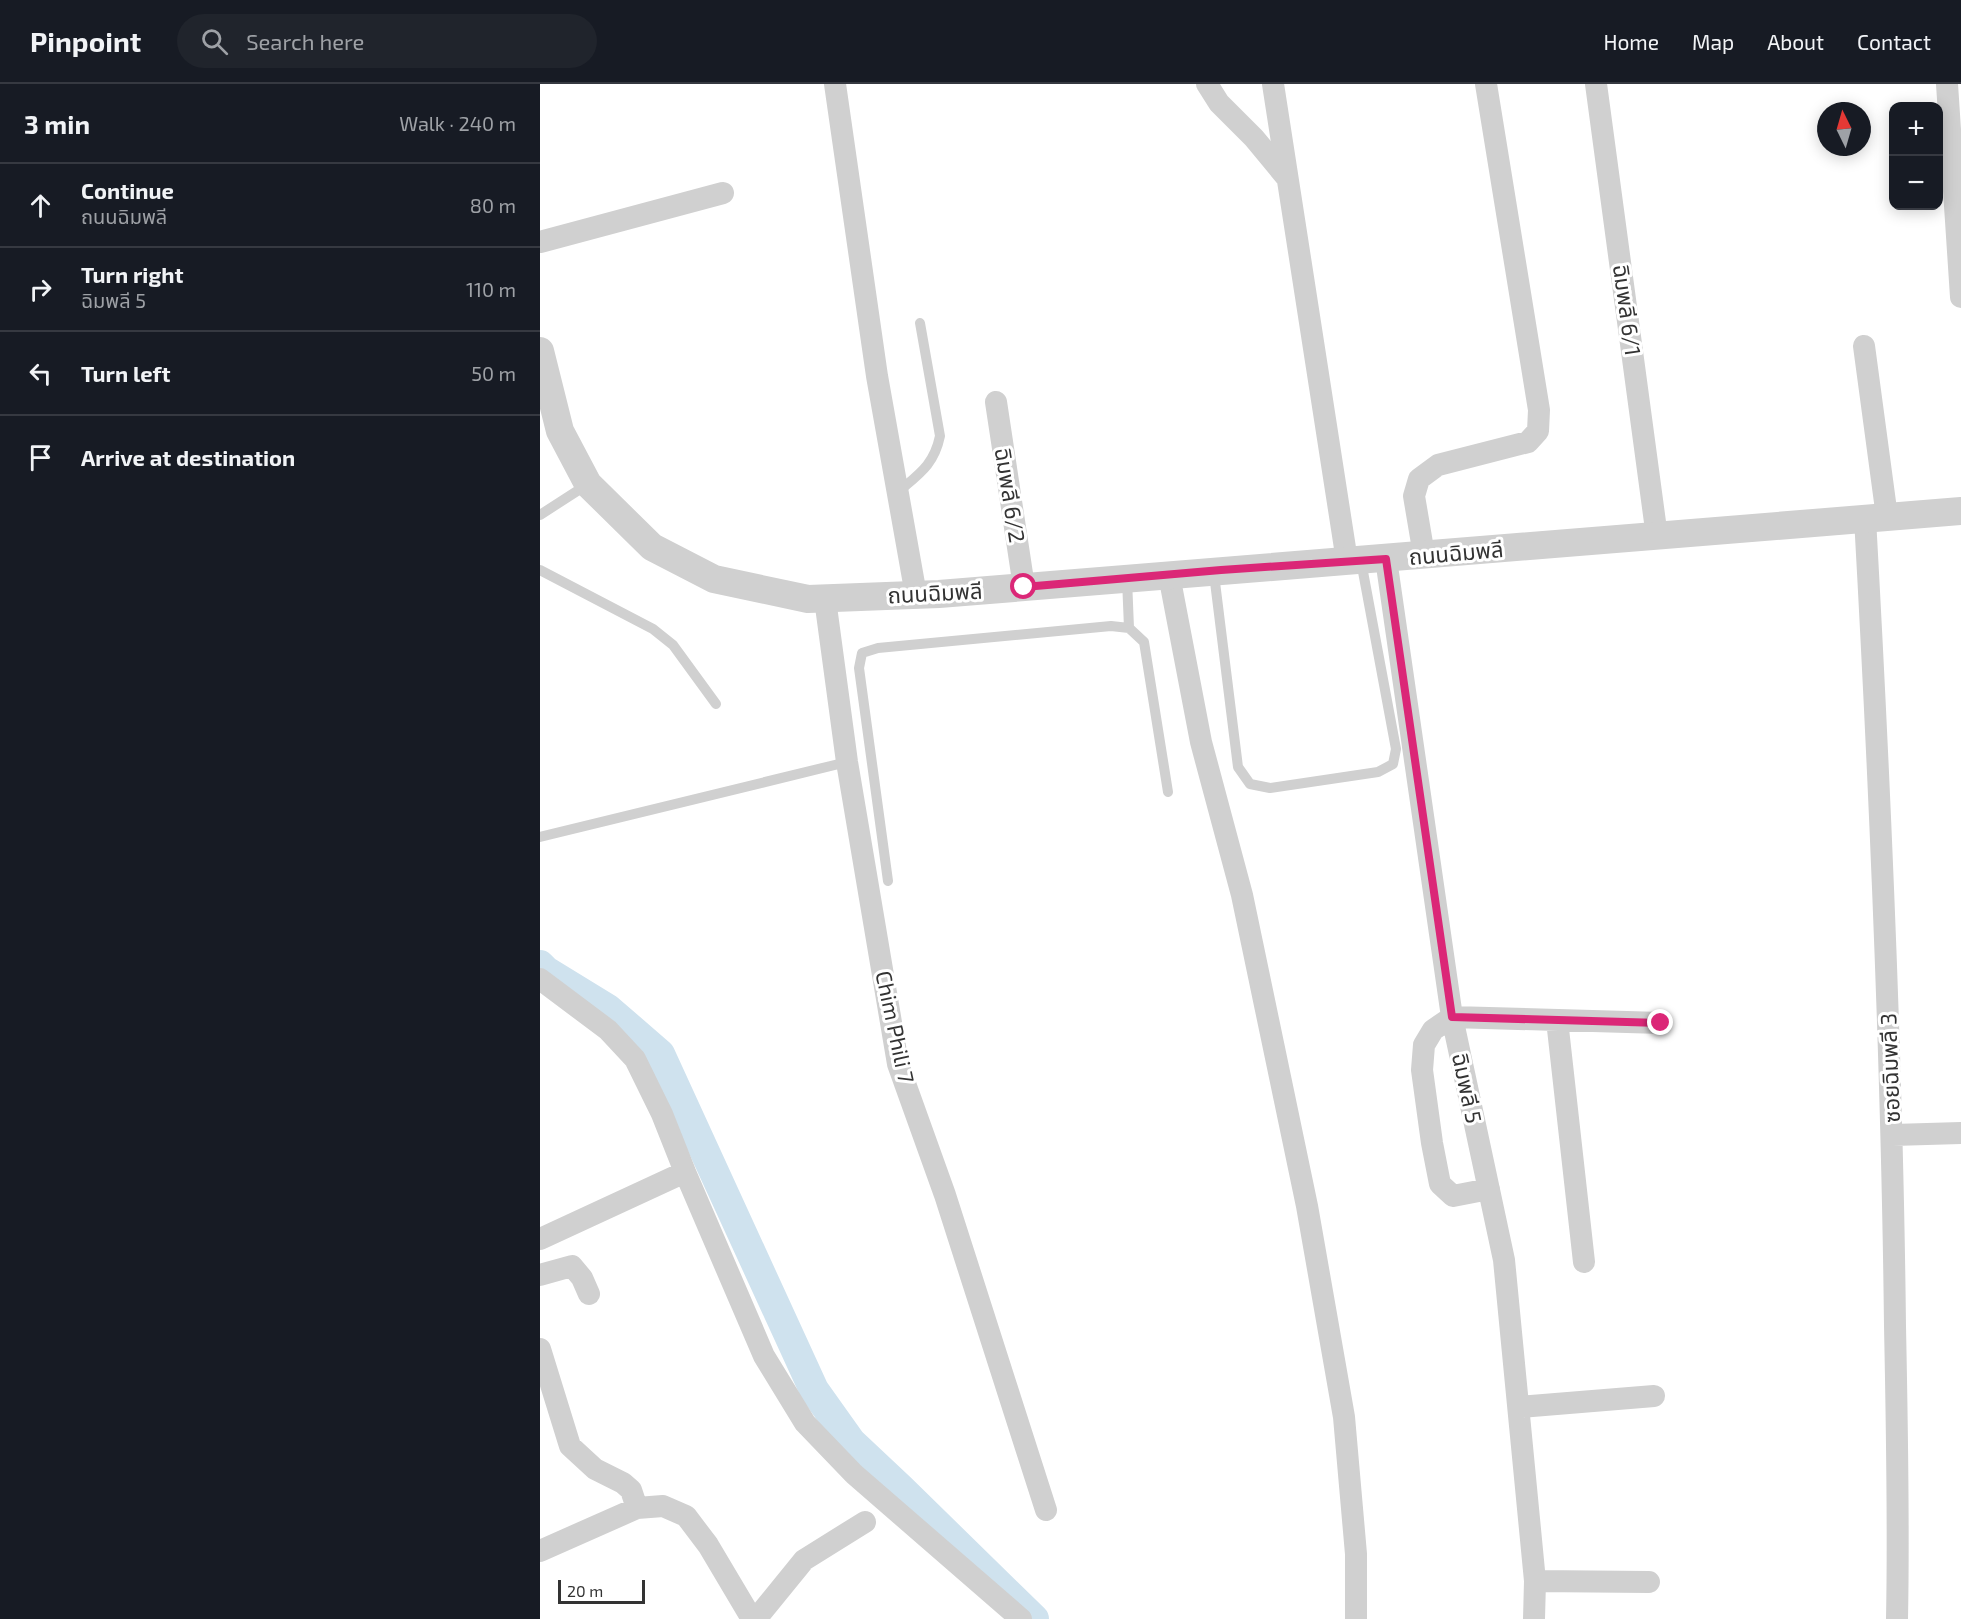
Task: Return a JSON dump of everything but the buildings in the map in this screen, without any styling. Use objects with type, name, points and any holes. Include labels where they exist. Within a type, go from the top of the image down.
[{"type":"street","points":[[836,84],[877,376],[916,595]]},
{"type":"street","points":[[1207,84],[1219,103],[1254,138],[1288,179]]},
{"type":"street","name":"ฉิมพลี 5","points":[[1273,84],[1288,179],[1365,560],[1452,1017],[1504,1260],[1535,1581],[1534,1619]]},
{"type":"street","points":[[1424,555],[1414,496],[1419,479],[1438,465],[1528,442],[1538,431],[1539,410],[1486,84]]},
{"type":"street","name":"ฉิมพลี 6/1","points":[[1596,84],[1657,537]]},
{"type":"street","points":[[1947,84],[1961,297]]},
{"type":"street","points":[[540,242],[723,193]]},
{"type":"street","name":"ซอยฉิมพลี 3","points":[[1864,346],[1876,518],[1878,758],[1893,1135],[1897,1619]]},
{"type":"street","name":"ถนนฉิมพลี","points":[[542,364],[560,431],[588,484],[652,546],[714,579],[807,599],[916,595],[1024,587],[1961,512]]},
{"type":"street","name":"ฉิมพลี 6/2","points":[[996,402],[1024,587]]},
{"type":"street","points":[[1169,575],[1202,742],[1250,927],[1307,1206],[1344,1418],[1356,1554],[1356,1619]]},
{"type":"street","name":"Chim Phili 7","points":[[825,598],[847,762],[898,1064],[945,1196],[1046,1510]]},
{"type":"street","points":[[540,979],[608,1030],[635,1059],[662,1114],[764,1356],[805,1423],[854,1474],[1021,1619]]},
{"type":"street","points":[[1489,1189],[1453,1196],[1440,1184],[1422,1070],[1424,1045],[1433,1030],[1452,1017],[1661,1023]]},
{"type":"street","points":[[1557,1020],[1584,1262]]},
{"type":"street","points":[[1893,1135],[1961,1133]]},
{"type":"street","points":[[540,1239],[685,1172]]},
{"type":"street","points":[[540,1275],[572,1266],[582,1278],[589,1294]]},
{"type":"street","points":[[540,1350],[570,1446],[595,1469],[632,1490],[637,1508]]},
{"type":"street","points":[[1519,1407],[1654,1396]]},
{"type":"street","points":[[540,1551],[637,1508],[663,1506],[686,1516],[708,1545],[754,1619],[804,1560],[865,1522]]},
{"type":"street","points":[[1535,1581],[1649,1582]]},
{"type":"lane","points":[[898,492],[926,469],[937,452],[940,436],[920,323]]},
{"type":"lane","points":[[540,515],[588,484]]},
{"type":"lane","points":[[1214,570],[1238,767],[1250,784],[1270,788],[1378,772],[1393,764],[1396,748],[1365,560]]},
{"type":"lane","points":[[540,570],[653,629],[673,645],[716,704]]},
{"type":"lane","points":[[1127,579],[1129,628]]},
{"type":"lane","points":[[888,881],[859,668],[862,653],[878,648],[1099,627],[1129,628],[1144,642],[1168,792]]},
{"type":"lane","points":[[540,837],[847,762]]},
{"type":"waterway","points":[[540,965],[608,1009],[660,1054],[814,1390],[851,1442],[1034,1619]]},
{"type":"route","points":[[1024,587],[1386,559],[1452,1017],[1661,1023]]}]
